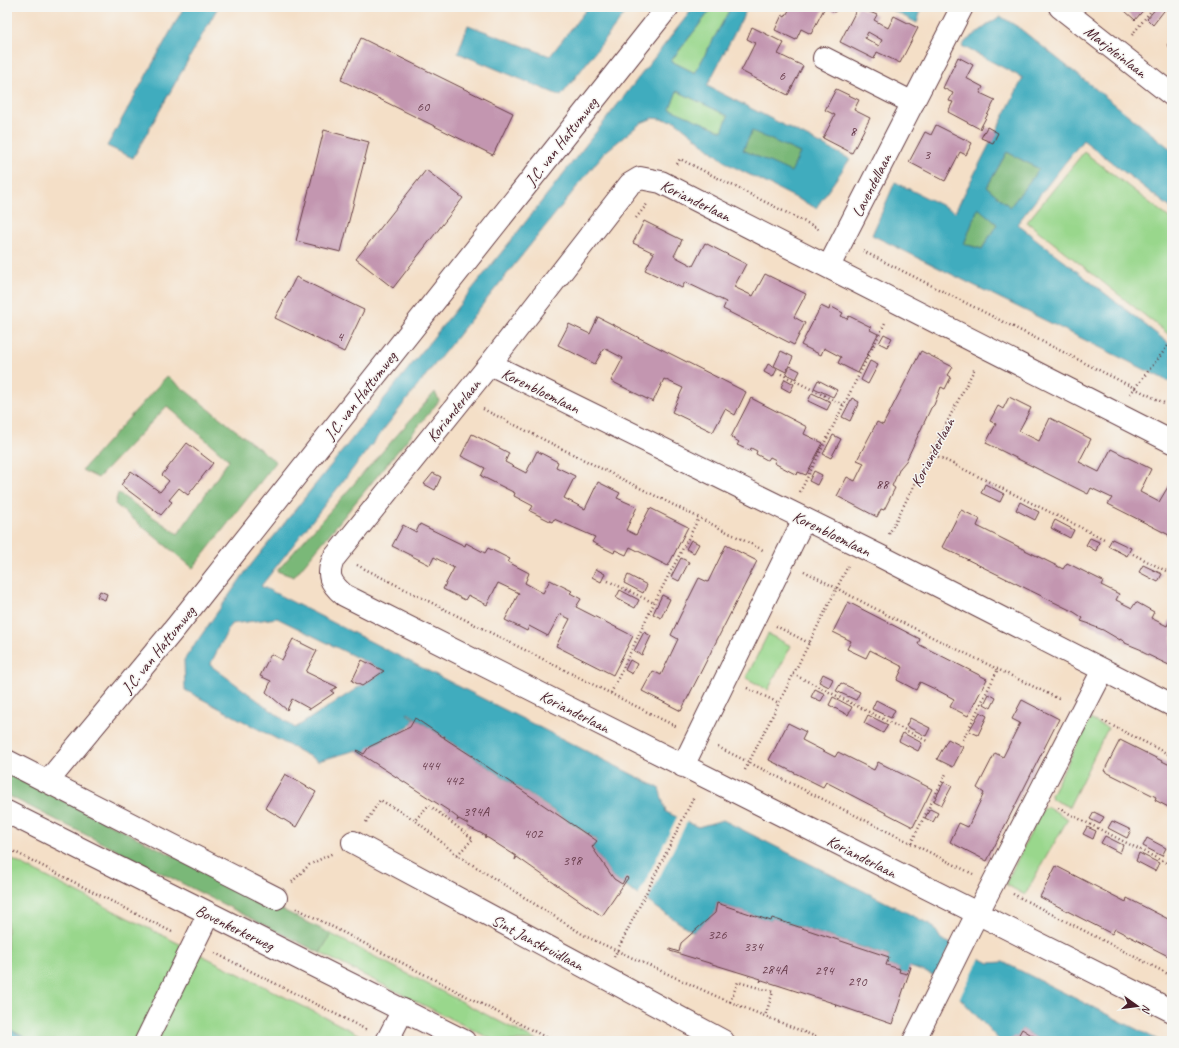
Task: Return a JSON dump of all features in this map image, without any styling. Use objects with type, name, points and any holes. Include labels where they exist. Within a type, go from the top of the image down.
[{"type":"street","name":"J.C. van Hattumweg","points":[[48,781],[176,627],[668,7]]},
{"type":"street","name":"Lavendellaan","points":[[829,266],[962,7]]},
{"type":"street","name":"Marjoleinlaan","points":[[1060,7],[1172,95]]},
{"type":"street","points":[[824,58],[913,103]]},
{"type":"street","name":"Korianderlaan","points":[[1172,442],[829,266],[657,190],[640,178],[630,184],[490,364],[334,558],[330,568],[330,580],[344,595],[1172,1011]]},
{"type":"street","name":"Korenbloemlaan","points":[[490,364],[804,519],[1172,705]]},
{"type":"street","points":[[683,766],[804,519]]},
{"type":"street","points":[[914,1041],[992,883],[1103,670]]},
{"type":"street","points":[[7,761],[276,898]]},
{"type":"street","name":"Bovenkerkerweg","points":[[7,812],[208,915],[464,1041]]},
{"type":"street","name":"Sint Janskruidlaan","points":[[353,842],[723,1041]]},
{"type":"street","points":[[146,1041],[208,915]]},
{"type":"street","points":[[387,1041],[403,1010]]},
{"type":"path","points":[[1118,53],[1154,7]]},
{"type":"path","points":[[632,222],[680,159],[1172,408]]},
{"type":"path","points":[[800,493],[845,406],[896,301]]},
{"type":"path","points":[[879,318],[892,325]]},
{"type":"path","points":[[1144,376],[1172,341]]},
{"type":"path","name":"Korianderlaan","points":[[878,556],[976,367],[969,363]]},
{"type":"path","points":[[781,374],[845,406]]},
{"type":"path","points":[[478,407],[1172,756]]},
{"type":"path","points":[[931,453],[1106,540]]},
{"type":"path","points":[[793,490],[807,496]]},
{"type":"path","points":[[611,693],[654,603],[699,518]]},
{"type":"path","points":[[734,792],[858,546]]},
{"type":"path","points":[[1134,554],[1172,574]]},
{"type":"path","points":[[354,563],[697,737],[992,883],[1172,976]]},
{"type":"path","points":[[608,581],[654,603]]},
{"type":"path","points":[[756,616],[809,643]]},
{"type":"path","points":[[963,740],[998,669]]},
{"type":"path","points":[[793,674],[927,741]]},
{"type":"path","points":[[726,679],[779,703]]},
{"type":"path","points":[[911,843],[947,772]]},
{"type":"path","points":[[1036,798],[1172,866]]},
{"type":"path","points":[[553,1041],[276,898],[309,865],[353,842],[380,800],[415,820],[457,855],[569,926],[616,952],[730,1002],[826,1041]]},
{"type":"path","points":[[604,977],[691,804]]},
{"type":"path","points":[[415,820],[430,805],[473,839],[457,855]]},
{"type":"path","points":[[730,1002],[738,982],[773,992],[765,1016]]},
{"type":"green space","points":[[713,7],[731,7],[695,73],[671,61]]},
{"type":"green space","points":[[677,91],[729,116],[722,131],[669,109]]},
{"type":"green space","points":[[752,130],[800,153],[791,173],[743,150]]},
{"type":"green space","points":[[1007,152],[1039,169],[1010,207],[987,187]]},
{"type":"green space","points":[[1084,152],[1172,220],[1172,337],[1027,222]]},
{"type":"green space","points":[[978,207],[997,224],[982,249],[964,244]]},
{"type":"green space","points":[[167,376],[276,462],[193,568],[115,504],[118,493],[178,534],[229,460],[167,406],[98,478],[82,470]]},
{"type":"green space","points":[[435,392],[439,401],[294,577],[277,571]]},
{"type":"green space","points":[[768,634],[791,646],[768,690],[746,678]]},
{"type":"green space","points":[[1090,719],[1108,728],[1069,807],[1052,799],[1051,795]]},
{"type":"green space","points":[[7,773],[331,934],[320,953],[7,795]]},
{"type":"green space","points":[[1048,807],[1068,819],[1025,895],[1006,883],[1043,808]]},
{"type":"green space","points":[[7,857],[372,1041],[32,1041],[7,1028]]},
{"type":"green space","points":[[331,934],[537,1041],[495,1041],[320,953]]},
{"type":"water","points":[[184,7],[218,7],[133,158],[107,146]]},
{"type":"water","points":[[588,7],[630,7],[561,96],[458,53],[468,25],[550,56]]},
{"type":"water","points":[[694,7],[713,7],[671,61],[695,73],[731,7],[748,7],[707,86],[850,159],[816,208],[728,164],[675,121],[653,118],[641,123],[604,153],[427,374],[261,586],[659,788],[666,812],[698,827],[723,820],[933,926],[941,939],[989,963],[1003,962],[1160,1041],[1041,1041],[1022,1029],[1017,1038],[1016,1037],[1008,1041],[1000,1041],[960,998],[936,976],[910,967],[907,974],[899,972],[900,969],[886,965],[889,956],[772,918],[771,921],[717,903],[715,913],[693,932],[623,885],[627,878],[622,884],[614,879],[592,847],[597,840],[408,713],[407,714],[415,719],[410,725],[375,744],[364,754],[357,750],[318,761],[185,690],[184,660],[246,571],[509,243]],"holes":[[[677,91],[728,116],[722,131],[670,109]],[[752,131],[800,153],[791,172],[743,150]],[[277,618],[384,671],[295,728],[210,665],[231,624]]]},
{"type":"water","points":[[886,7],[922,7],[917,23]]},
{"type":"water","points":[[1000,16],[1018,27],[1172,150],[1172,209],[1083,140],[1017,224],[1172,346],[1172,383],[872,235],[895,182],[955,212],[1023,78],[962,46],[966,41]],"holes":[[[1007,152],[1039,169],[1010,207],[987,187]],[[978,208],[997,224],[982,249],[964,244]]]},
{"type":"water","points":[[7,1028],[32,1041],[13,1041],[7,1038]]},
{"type":"pier","points":[[678,815],[688,820],[647,902],[638,896]]},
{"type":"pier","points":[[953,942],[981,956],[959,999],[935,977]]},
{"type":"building","points":[[791,7],[825,7],[811,34],[801,29],[796,40],[775,30],[782,15],[785,17]]},
{"type":"building","points":[[825,7],[838,7],[835,12]]},
{"type":"building","points":[[858,7],[877,15],[874,20],[888,28],[894,16],[918,28],[900,63],[877,52],[874,59],[840,42]],"holes":[[[868,32],[882,40],[879,46],[865,38]]]},
{"type":"building","points":[[1124,7],[1146,7],[1135,20],[1125,11],[1127,9]]},
{"type":"building","points":[[1157,7],[1167,7],[1153,25],[1147,19]]},
{"type":"building","points":[[752,27],[784,43],[778,54],[803,66],[788,95],[741,71],[755,43],[747,39]]},
{"type":"building","points":[[361,38],[513,113],[493,155],[341,80]]},
{"type":"building","points":[[1172,39],[1172,49],[1167,45]]},
{"type":"building","points":[[958,57],[973,65],[966,78],[983,87],[980,93],[995,100],[980,129],[948,112],[953,102],[949,101],[953,93],[943,88]]},
{"type":"building","points":[[836,89],[859,100],[854,110],[870,118],[852,153],[823,138],[835,115],[825,110]]},
{"type":"building","points":[[936,125],[972,143],[966,155],[960,152],[945,181],[909,162],[925,132],[931,135]]},
{"type":"building","points":[[987,127],[998,133],[993,143],[981,138]]},
{"type":"building","points":[[324,130],[369,142],[341,252],[296,241]]},
{"type":"building","points":[[426,170],[463,198],[393,288],[356,259]]},
{"type":"building","points":[[644,221],[682,240],[674,256],[693,266],[705,243],[746,264],[734,287],[753,296],[765,274],[806,294],[794,317],[805,323],[794,345],[723,309],[726,302],[685,282],[682,288],[645,270],[654,253],[633,243]]},
{"type":"building","points":[[296,277],[364,310],[344,352],[275,318]]},
{"type":"building","points":[[821,306],[829,310],[830,306],[843,313],[841,316],[847,319],[849,316],[871,327],[870,330],[878,334],[858,373],[838,363],[841,357],[824,348],[821,355],[801,345]]},
{"type":"building","points":[[598,317],[746,392],[735,415],[725,409],[713,432],[672,412],[683,388],[664,379],[653,402],[611,381],[623,358],[604,348],[595,364],[558,345],[569,324],[590,334]]},
{"type":"building","points":[[884,334],[892,338],[887,347],[879,343]]},
{"type":"building","points":[[781,351],[793,357],[786,372],[774,366]]},
{"type":"building","points":[[921,351],[953,367],[948,375],[951,377],[945,389],[941,387],[934,405],[931,408],[906,461],[900,468],[892,486],[895,488],[884,510],[881,509],[877,517],[837,496],[847,477],[855,481],[864,463],[857,460],[877,422],[883,425]]},
{"type":"building","points":[[870,361],[878,365],[868,384],[861,380]]},
{"type":"building","points":[[768,364],[777,369],[773,377],[764,372]]},
{"type":"building","points":[[790,366],[800,371],[796,379],[786,374]]},
{"type":"building","points":[[785,379],[794,384],[790,392],[781,387]]},
{"type":"building","points":[[818,380],[837,390],[833,397],[814,388]]},
{"type":"building","points":[[812,393],[831,402],[827,410],[808,401]]},
{"type":"building","points":[[1009,397],[1031,408],[1019,431],[1039,441],[1050,418],[1091,439],[1079,462],[1099,472],[1111,449],[1151,469],[1140,492],[1159,502],[1172,480],[1172,538],[1168,536],[1169,535],[1108,504],[1112,498],[1091,488],[1088,494],[986,443],[996,424],[990,421],[998,406],[1003,409]]},
{"type":"building","points":[[751,398],[807,427],[804,434],[823,443],[806,475],[798,472],[797,475],[774,463],[776,460],[770,457],[767,460],[756,454],[757,451],[751,448],[750,451],[737,445],[739,442],[731,437]]},
{"type":"building","points":[[852,398],[859,402],[850,421],[842,417]]},
{"type":"building","points":[[472,434],[509,453],[505,462],[526,473],[537,451],[558,462],[556,467],[575,476],[564,498],[585,509],[598,482],[620,493],[617,498],[637,507],[626,530],[636,535],[650,508],[688,527],[668,566],[630,547],[626,555],[615,550],[614,553],[592,542],[595,537],[554,519],[552,522],[530,511],[533,506],[514,496],[515,493],[481,476],[485,468],[461,456]]},
{"type":"building","points":[[833,435],[841,439],[831,458],[823,454]]},
{"type":"building","points":[[187,443],[213,463],[188,495],[179,488],[169,500],[172,502],[161,515],[121,485],[131,471],[160,492],[169,481],[162,475]]},
{"type":"building","points":[[814,471],[822,475],[817,485],[809,481]]},
{"type":"building","points":[[433,473],[441,477],[435,490],[424,484]]},
{"type":"building","points":[[985,484],[1004,494],[1000,502],[981,493]]},
{"type":"building","points":[[1020,502],[1039,512],[1035,520],[1016,510]]},
{"type":"building","points":[[961,510],[980,519],[977,526],[1063,569],[1067,563],[1103,581],[1101,585],[1119,594],[1116,600],[1132,608],[1136,602],[1154,612],[1151,618],[1167,626],[1170,620],[1172,620],[1171,666],[1103,630],[1081,621],[1083,618],[1074,612],[942,547]]},
{"type":"building","points":[[1055,520],[1074,530],[1070,538],[1051,528]]},
{"type":"building","points":[[420,524],[465,546],[466,543],[485,553],[488,548],[510,559],[508,562],[529,573],[525,583],[543,593],[550,580],[572,591],[570,593],[581,599],[576,607],[633,636],[613,675],[556,646],[570,619],[560,614],[548,636],[529,626],[527,631],[505,620],[519,593],[498,583],[487,605],[468,595],[465,600],[443,589],[454,568],[434,557],[430,565],[392,546],[403,525],[416,532]]},
{"type":"building","points":[[1090,538],[1099,542],[1096,551],[1086,545]]},
{"type":"building","points":[[1112,539],[1131,548],[1127,556],[1108,546]]},
{"type":"building","points":[[691,540],[699,544],[694,553],[686,549]]},
{"type":"building","points":[[726,545],[757,561],[681,711],[642,691],[653,671],[661,675],[678,639],[671,635],[699,578],[708,582]]},
{"type":"building","points":[[681,558],[689,562],[679,581],[671,577]]},
{"type":"building","points":[[1143,565],[1162,574],[1158,582],[1139,572]]},
{"type":"building","points":[[596,569],[605,574],[601,582],[592,577]]},
{"type":"building","points":[[628,575],[647,585],[643,593],[624,583]]},
{"type":"building","points":[[620,590],[639,600],[635,608],[616,598]]},
{"type":"building","points":[[100,591],[107,594],[105,600],[97,597]]},
{"type":"building","points":[[662,595],[670,599],[661,618],[653,614]]},
{"type":"building","points":[[848,602],[920,639],[918,644],[987,679],[968,716],[950,707],[954,699],[937,690],[920,682],[916,690],[897,680],[903,667],[870,650],[866,658],[847,649],[851,641],[833,632]]},
{"type":"building","points":[[644,632],[651,636],[642,655],[634,651]]},
{"type":"building","points":[[293,639],[317,651],[306,672],[337,687],[331,691],[334,693],[310,709],[292,699],[287,710],[266,692],[271,681],[260,676],[271,654],[282,660]]},
{"type":"building","points":[[362,660],[384,671],[362,686],[352,681]]},
{"type":"building","points":[[630,660],[637,664],[632,674],[625,670]]},
{"type":"building","points":[[823,674],[833,679],[829,687],[819,682]]},
{"type":"building","points":[[841,683],[860,692],[856,700],[836,691]]},
{"type":"building","points":[[815,689],[825,694],[821,701],[811,697]]},
{"type":"building","points":[[989,694],[996,698],[991,708],[984,704]]},
{"type":"building","points":[[833,697],[852,707],[848,715],[829,705]]},
{"type":"building","points":[[876,700],[895,710],[891,718],[872,709]]},
{"type":"building","points":[[1022,700],[1059,719],[987,861],[950,842],[959,823],[968,827],[984,793],[977,788],[995,753],[1003,757],[1020,723],[1012,719]]},
{"type":"building","points":[[980,712],[987,716],[978,735],[969,731]]},
{"type":"building","points":[[868,715],[888,725],[883,733],[864,723]]},
{"type":"building","points":[[415,718],[443,737],[445,736],[444,738],[472,756],[473,755],[473,757],[586,834],[588,832],[587,834],[597,841],[592,847],[614,879],[622,884],[626,877],[628,878],[602,916],[517,857],[515,860],[516,856],[484,837],[486,836],[467,826],[468,824],[459,819],[457,821],[458,818],[450,812],[448,814],[449,811],[356,751],[357,750],[364,754],[369,747],[410,727]]},
{"type":"building","points":[[910,718],[930,728],[926,736],[906,726]]},
{"type":"building","points":[[788,723],[806,732],[802,740],[835,757],[838,752],[874,770],[878,762],[932,789],[913,827],[826,782],[823,787],[769,760]]},
{"type":"building","points":[[903,733],[922,743],[918,751],[899,741]]},
{"type":"building","points":[[948,739],[963,747],[953,767],[937,759]]},
{"type":"building","points":[[1120,740],[1172,766],[1172,809],[1155,800],[1156,797],[1104,771]]},
{"type":"building","points":[[285,774],[316,792],[296,827],[265,808]]},
{"type":"building","points":[[944,782],[952,786],[942,805],[934,801]]},
{"type":"building","points":[[930,809],[938,813],[933,822],[925,818]]},
{"type":"building","points":[[1094,812],[1104,817],[1100,824],[1090,819]]},
{"type":"building","points":[[1112,821],[1131,830],[1127,838],[1108,828]]},
{"type":"building","points":[[1087,827],[1096,831],[1093,839],[1083,834]]},
{"type":"building","points":[[1105,836],[1123,845],[1120,853],[1101,843]]},
{"type":"building","points":[[1147,838],[1166,848],[1162,856],[1143,846]]},
{"type":"building","points":[[1139,853],[1159,863],[1155,871],[1136,861]]},
{"type":"building","points":[[1056,866],[1126,902],[1127,898],[1172,921],[1172,958],[1115,929],[1112,934],[1040,897]]},
{"type":"building","points":[[717,903],[771,921],[772,918],[889,957],[886,965],[900,969],[899,972],[907,974],[909,967],[911,967],[892,1024],[837,1005],[835,1007],[836,1004],[762,980],[760,982],[761,979],[670,951],[670,949],[679,952],[681,943],[715,913]]},
{"type":"building","points":[[1022,1029],[1041,1041],[1008,1041],[1016,1036],[1017,1038]]}]
